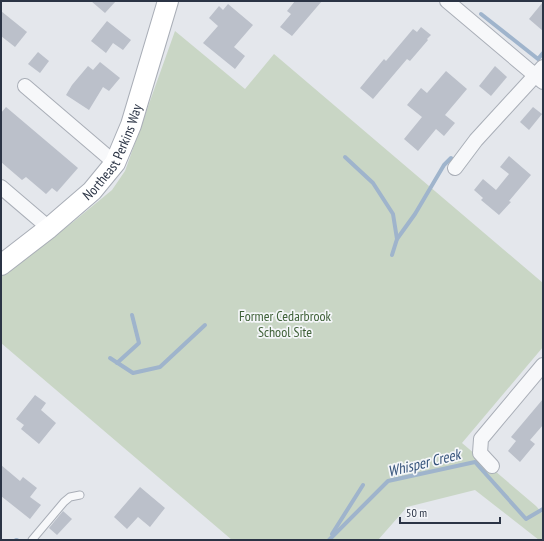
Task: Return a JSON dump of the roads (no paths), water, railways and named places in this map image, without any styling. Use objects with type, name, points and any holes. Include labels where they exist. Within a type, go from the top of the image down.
[{"type":"main road","name":"Northeast Perkins Way","points":[[1,265],[49,228],[92,191],[115,163],[131,124],[168,1]]},
{"type":"street","points":[[447,1],[540,74],[476,140],[455,168]]},
{"type":"street","points":[[25,86],[115,163]]},
{"type":"street","points":[[1,187],[49,228]]},
{"type":"street","points":[[492,466],[480,453],[481,439],[543,365]]},
{"type":"lane","points":[[32,540],[64,502],[70,497],[80,495]]},
{"type":"waterway","points":[[481,14],[538,59],[543,53]]},
{"type":"waterway","points":[[345,157],[373,183],[393,214],[397,239]]},
{"type":"waterway","points":[[392,255],[397,239],[415,214],[444,165],[451,158]]},
{"type":"waterway","points":[[117,363],[139,343],[132,315]]},
{"type":"waterway","points":[[110,358],[133,373],[160,367],[205,325]]},
{"type":"waterway","name":"Whisper Creek","points":[[329,540],[388,481],[475,462],[526,519],[543,509]]},
{"type":"waterway","points":[[332,534],[363,485]]},
{"type":"park label","name":"Former Cedarbrook School Site","points":[[285,324]]}]
